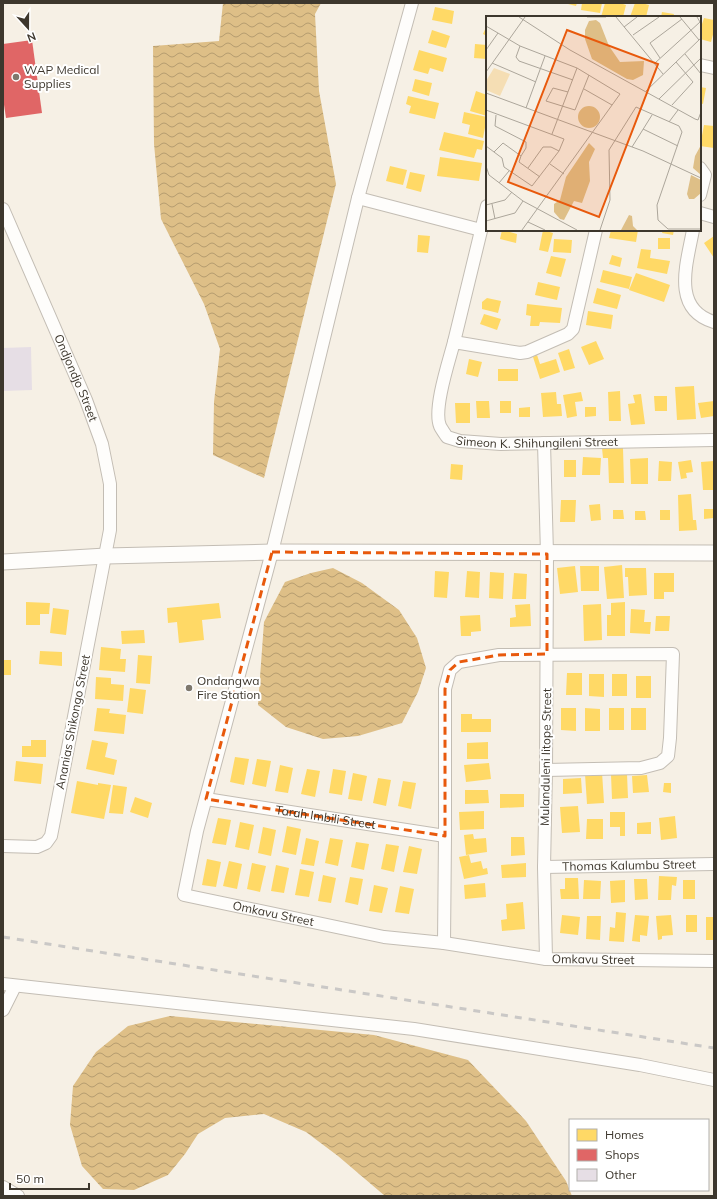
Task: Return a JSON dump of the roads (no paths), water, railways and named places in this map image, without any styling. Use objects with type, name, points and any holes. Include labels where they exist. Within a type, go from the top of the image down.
[{"type":"street","name":"Omkavu Street","points":[[412,3],[358,198],[272,552],[197,832],[184,895],[384,937],[444,943],[546,959],[714,961]]},
{"type":"street","points":[[701,65],[714,68]]},
{"type":"street","points":[[701,169],[705,175],[701,191]]},
{"type":"street","points":[[358,198],[481,230]]},
{"type":"street","name":"Ondjondjo Street","points":[[3,209],[86,400],[102,444],[110,484],[110,530],[106,556]]},
{"type":"street","points":[[486,210],[454,342],[520,353],[527,352],[568,334],[573,329],[596,231]]},
{"type":"street","points":[[701,213],[714,217]]},
{"type":"street","points":[[693,231],[685,277],[686,297],[692,308],[698,314],[704,319],[714,322]]},
{"type":"street","name":"Simeon K. Shihungileni Street","points":[[454,342],[440,399],[438,415],[440,426],[447,437],[460,441],[501,444],[714,440]]},
{"type":"street","name":"Mulanduleni Iitope Street","points":[[544,443],[547,554],[544,866],[546,959]]},
{"type":"street","points":[[3,562],[106,556],[272,552],[714,554]]},
{"type":"street","name":"Ananias Shikongo Street","points":[[3,846],[37,848],[46,843],[51,836],[106,556]]},
{"type":"street","points":[[444,943],[445,689],[450,670],[459,662],[499,655],[673,654],[668,756],[660,763],[641,768],[546,770]]},
{"type":"street","name":"Tarah Imbili Street","points":[[206,799],[445,836]]},
{"type":"street","name":"Thomas Kalumbu Street","points":[[544,866],[714,864]]},
{"type":"street","points":[[3,1010],[9,985],[414,1029],[640,1065],[714,1080]]},
{"type":"street","points":[[3,1187],[18,1196]]},
{"type":"water","points":[[223,3],[321,3],[315,14],[319,91],[336,184],[264,478],[213,455],[214,402],[220,349],[204,304],[161,219],[154,144],[153,46],[219,41]]},
{"type":"water","points":[[333,568],[362,583],[399,610],[417,638],[426,668],[418,692],[402,723],[358,736],[323,739],[286,727],[258,705],[264,622],[285,582],[311,573]]},
{"type":"water","points":[[170,1016],[374,1035],[468,1060],[526,1121],[566,1181],[572,1196],[385,1196],[338,1156],[306,1132],[264,1114],[225,1118],[198,1134],[185,1154],[168,1175],[134,1190],[103,1189],[82,1166],[70,1125],[73,1086],[96,1052],[128,1026]]},
{"type":"railway","points":[[3,937],[714,1048]]},
{"type":"place","name":"WAP Medical Supplies","points":[[16,77]]},
{"type":"place","name":"Ondangwa Fire Station","points":[[189,688]]}]
